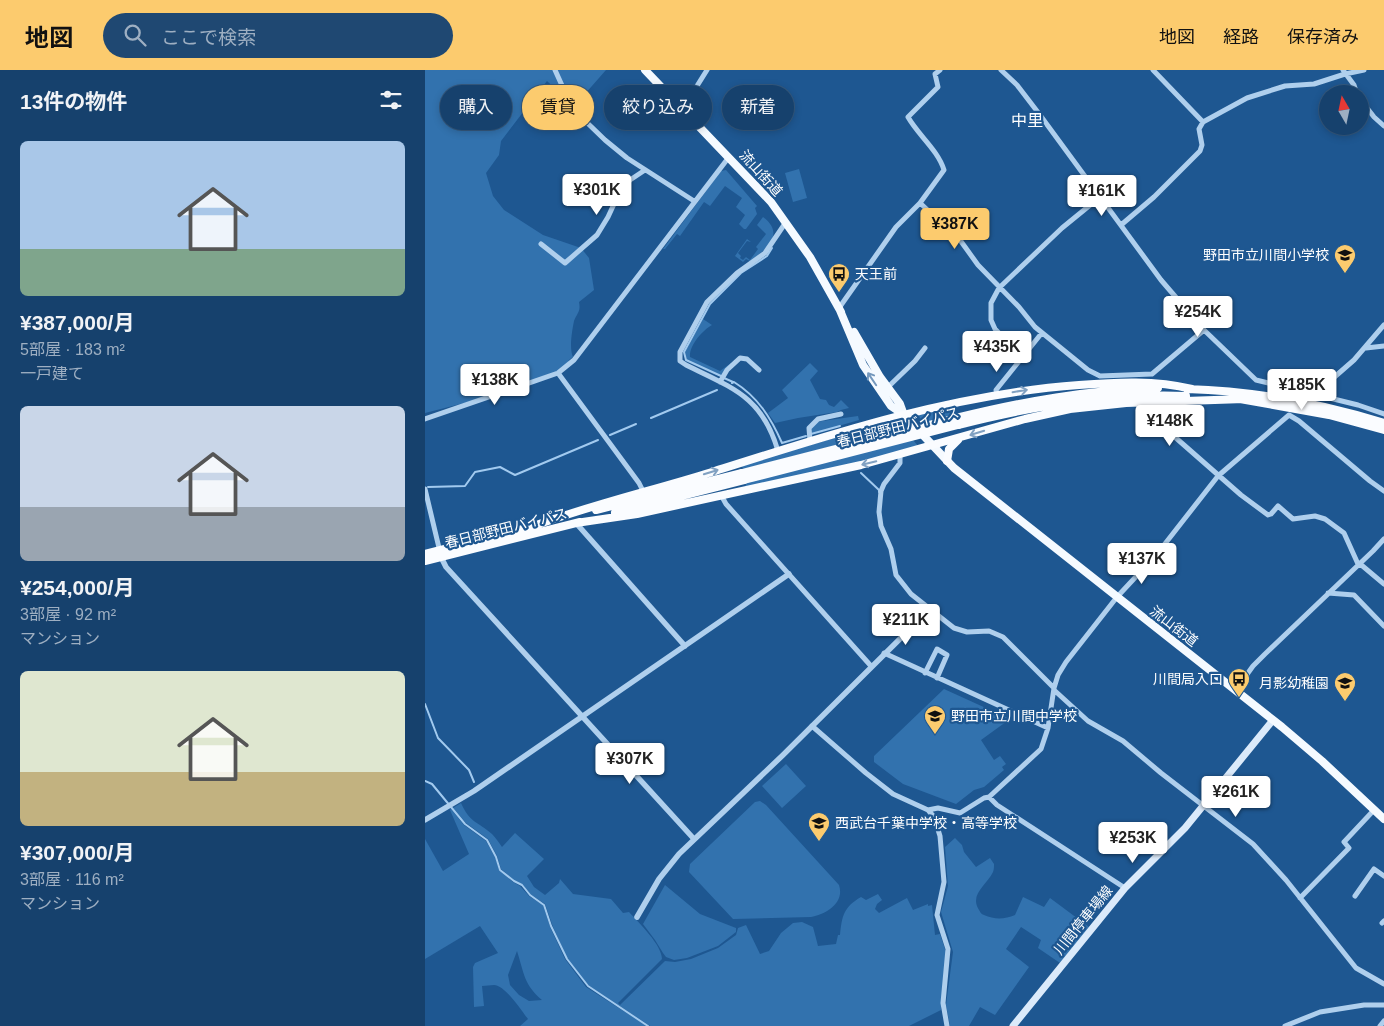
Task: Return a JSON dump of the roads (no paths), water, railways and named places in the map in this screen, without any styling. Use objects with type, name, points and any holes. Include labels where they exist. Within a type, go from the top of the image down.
[{"type":"highway","points":[[531,527],[570,513],[810,441],[904,415],[997,395],[1059,386],[1114,383],[1171,384],[1192,389]]},
{"type":"highway","name":"春日部野田バイパス","points":[[425,561],[440,554],[531,527],[743,476],[1031,400],[1089,392],[1156,388],[1192,389],[1242,393],[1299,402],[1384,424]]},
{"type":"highway","name":"春日部野田バイパス","points":[[957,421],[1038,406],[1111,397],[1174,395],[1244,400],[1329,415],[1384,430]]},
{"type":"highway","points":[[576,523],[637,514],[900,456],[1049,414],[1093,406],[1244,400]]},
{"type":"highway","points":[[947,462],[949,449],[959,438]]},
{"type":"highway","name":"春日部野田バイパス","points":[[425,554],[440,554],[576,523],[743,476]]},
{"type":"main road","name":"流山街道","points":[[645,70],[659,85]]},
{"type":"main road","name":"流山街道","points":[[702,130],[761,190],[786,222],[810,257],[887,388],[900,404],[904,415]]},
{"type":"main road","name":"流山街道","points":[[839,308],[867,371],[891,406],[904,415],[947,462],[1311,751],[1384,819]]},
{"type":"main road","name":"川間停車場線","points":[[1013,1026],[1125,888],[1185,828],[1273,720]]},
{"type":"street","points":[[555,70],[576,112],[627,158],[694,201]]},
{"type":"street","points":[[698,85],[707,70]]},
{"type":"street","points":[[839,308],[896,227],[920,202],[943,170],[942,164],[926,141],[915,130],[908,117],[938,87],[935,74],[939,70]]},
{"type":"street","points":[[1001,70],[1017,85],[1040,115],[1161,280],[1204,330],[1255,380],[1358,404],[1384,414]]},
{"type":"street","points":[[1153,70],[1203,122]]},
{"type":"street","points":[[1121,225],[1154,197],[1200,151],[1202,145],[1199,129],[1203,122],[1247,98],[1285,86],[1314,84],[1344,72],[1364,70]]},
{"type":"street","points":[[1344,72],[1354,85]]},
{"type":"street","points":[[1369,111],[1384,126]]},
{"type":"street","points":[[425,419],[558,373],[574,360],[729,156]]},
{"type":"street","points":[[541,244],[565,263],[597,235],[620,191],[630,180],[645,170]]},
{"type":"street","points":[[1023,358],[995,329],[991,320],[991,303],[999,288],[1062,228],[1100,196]]},
{"type":"street","points":[[920,202],[960,240],[978,265],[1019,307],[1041,334],[1088,370],[1100,376],[1152,374],[1204,330]]},
{"type":"street","points":[[778,451],[769,425],[751,401],[744,395],[680,361],[680,352],[707,302],[737,273],[765,253],[786,222]]},
{"type":"street","points":[[1315,394],[1355,360],[1384,325]]},
{"type":"street","points":[[997,395],[996,390],[1041,334]]},
{"type":"street","points":[[1366,348],[1384,346]]},
{"type":"street","points":[[887,388],[915,361],[925,348]]},
{"type":"street","points":[[720,382],[727,370],[740,358],[747,359],[759,370]]},
{"type":"street","points":[[558,373],[639,483],[643,492]]},
{"type":"street","points":[[1135,403],[1218,476],[1267,515],[1271,514],[1278,506],[1293,519],[1315,516],[1325,519],[1344,533],[1359,564],[1384,584]]},
{"type":"street","points":[[810,441],[809,428],[814,421],[841,414]]},
{"type":"street","points":[[929,810],[938,808],[960,813],[989,797],[1041,748],[1048,728],[1058,675],[1066,662],[1117,598],[1157,554],[1218,476],[1289,415],[1299,421],[1370,482],[1384,491]]},
{"type":"street","points":[[900,456],[900,463],[881,491],[879,512],[881,526],[891,549],[895,575],[911,594],[954,628],[967,632],[989,631],[1003,637],[1087,721],[1123,741],[1253,844],[1267,858],[1356,968],[1384,984]]},
{"type":"street","points":[[425,489],[440,554],[446,567],[694,839]]},
{"type":"street","points":[[721,495],[726,504],[871,666]]},
{"type":"street","points":[[576,523],[685,646]]},
{"type":"street","points":[[1235,690],[1253,666],[1384,539]]},
{"type":"street","points":[[425,820],[474,791],[789,574]]},
{"type":"street","points":[[1328,593],[1354,596],[1384,626]]},
{"type":"street","points":[[637,917],[659,879],[679,854],[812,726],[926,612]]},
{"type":"street","points":[[925,673],[937,649],[947,655],[937,678]]},
{"type":"street","points":[[884,653],[1048,728]]},
{"type":"street","points":[[812,726],[865,773],[893,794],[929,810],[938,825],[944,882],[937,915],[948,949],[943,1003],[947,1026]]},
{"type":"street","points":[[989,797],[1125,888]]},
{"type":"street","points":[[1300,898],[1349,848],[1344,842],[1374,810]]},
{"type":"street","points":[[1355,896],[1374,869],[1384,876]]},
{"type":"street","points":[[1285,1026],[1320,1012],[1365,1005],[1384,1005]]},
{"type":"street","points":[[1380,1026],[1384,1021]]},
{"type":"waterway","points":[[721,376],[686,360],[684,352],[710,304],[741,273],[767,256],[772,248]]},
{"type":"waterway","points":[[724,378],[733,382]]},
{"type":"waterway","points":[[732,383],[734,382],[743,388],[757,401],[782,443],[806,436]]},
{"type":"waterway","points":[[651,418],[717,390]]},
{"type":"waterway","points":[[610,435],[636,424]]},
{"type":"waterway","points":[[811,434],[840,426]]},
{"type":"waterway","points":[[428,487],[465,486],[475,472],[500,467],[515,475],[598,440]]},
{"type":"waterway","points":[[861,473],[879,492]]},
{"type":"waterway","points":[[425,704],[438,738],[469,770],[474,782]]},
{"type":"waterway","points":[[425,781],[432,784],[465,824],[487,840],[500,870],[522,885],[530,895],[544,905],[551,926],[567,959],[588,986],[648,1026]]},
{"type":"place","name":"野田市立川間小学校","points":[[1345,274]]},
{"type":"place","name":"天王前","points":[[839,293]]},
{"type":"place","name":"川間局入口","points":[[1239,698]]},
{"type":"place","name":"月影幼稚園","points":[[1345,702]]},
{"type":"place","name":"野田市立川間中学校","points":[[935,735]]},
{"type":"place","name":"西武台千葉中学校・高等学校","points":[[819,842]]},
{"type":"district","name":"中里","points":[[1027,120]]}]
